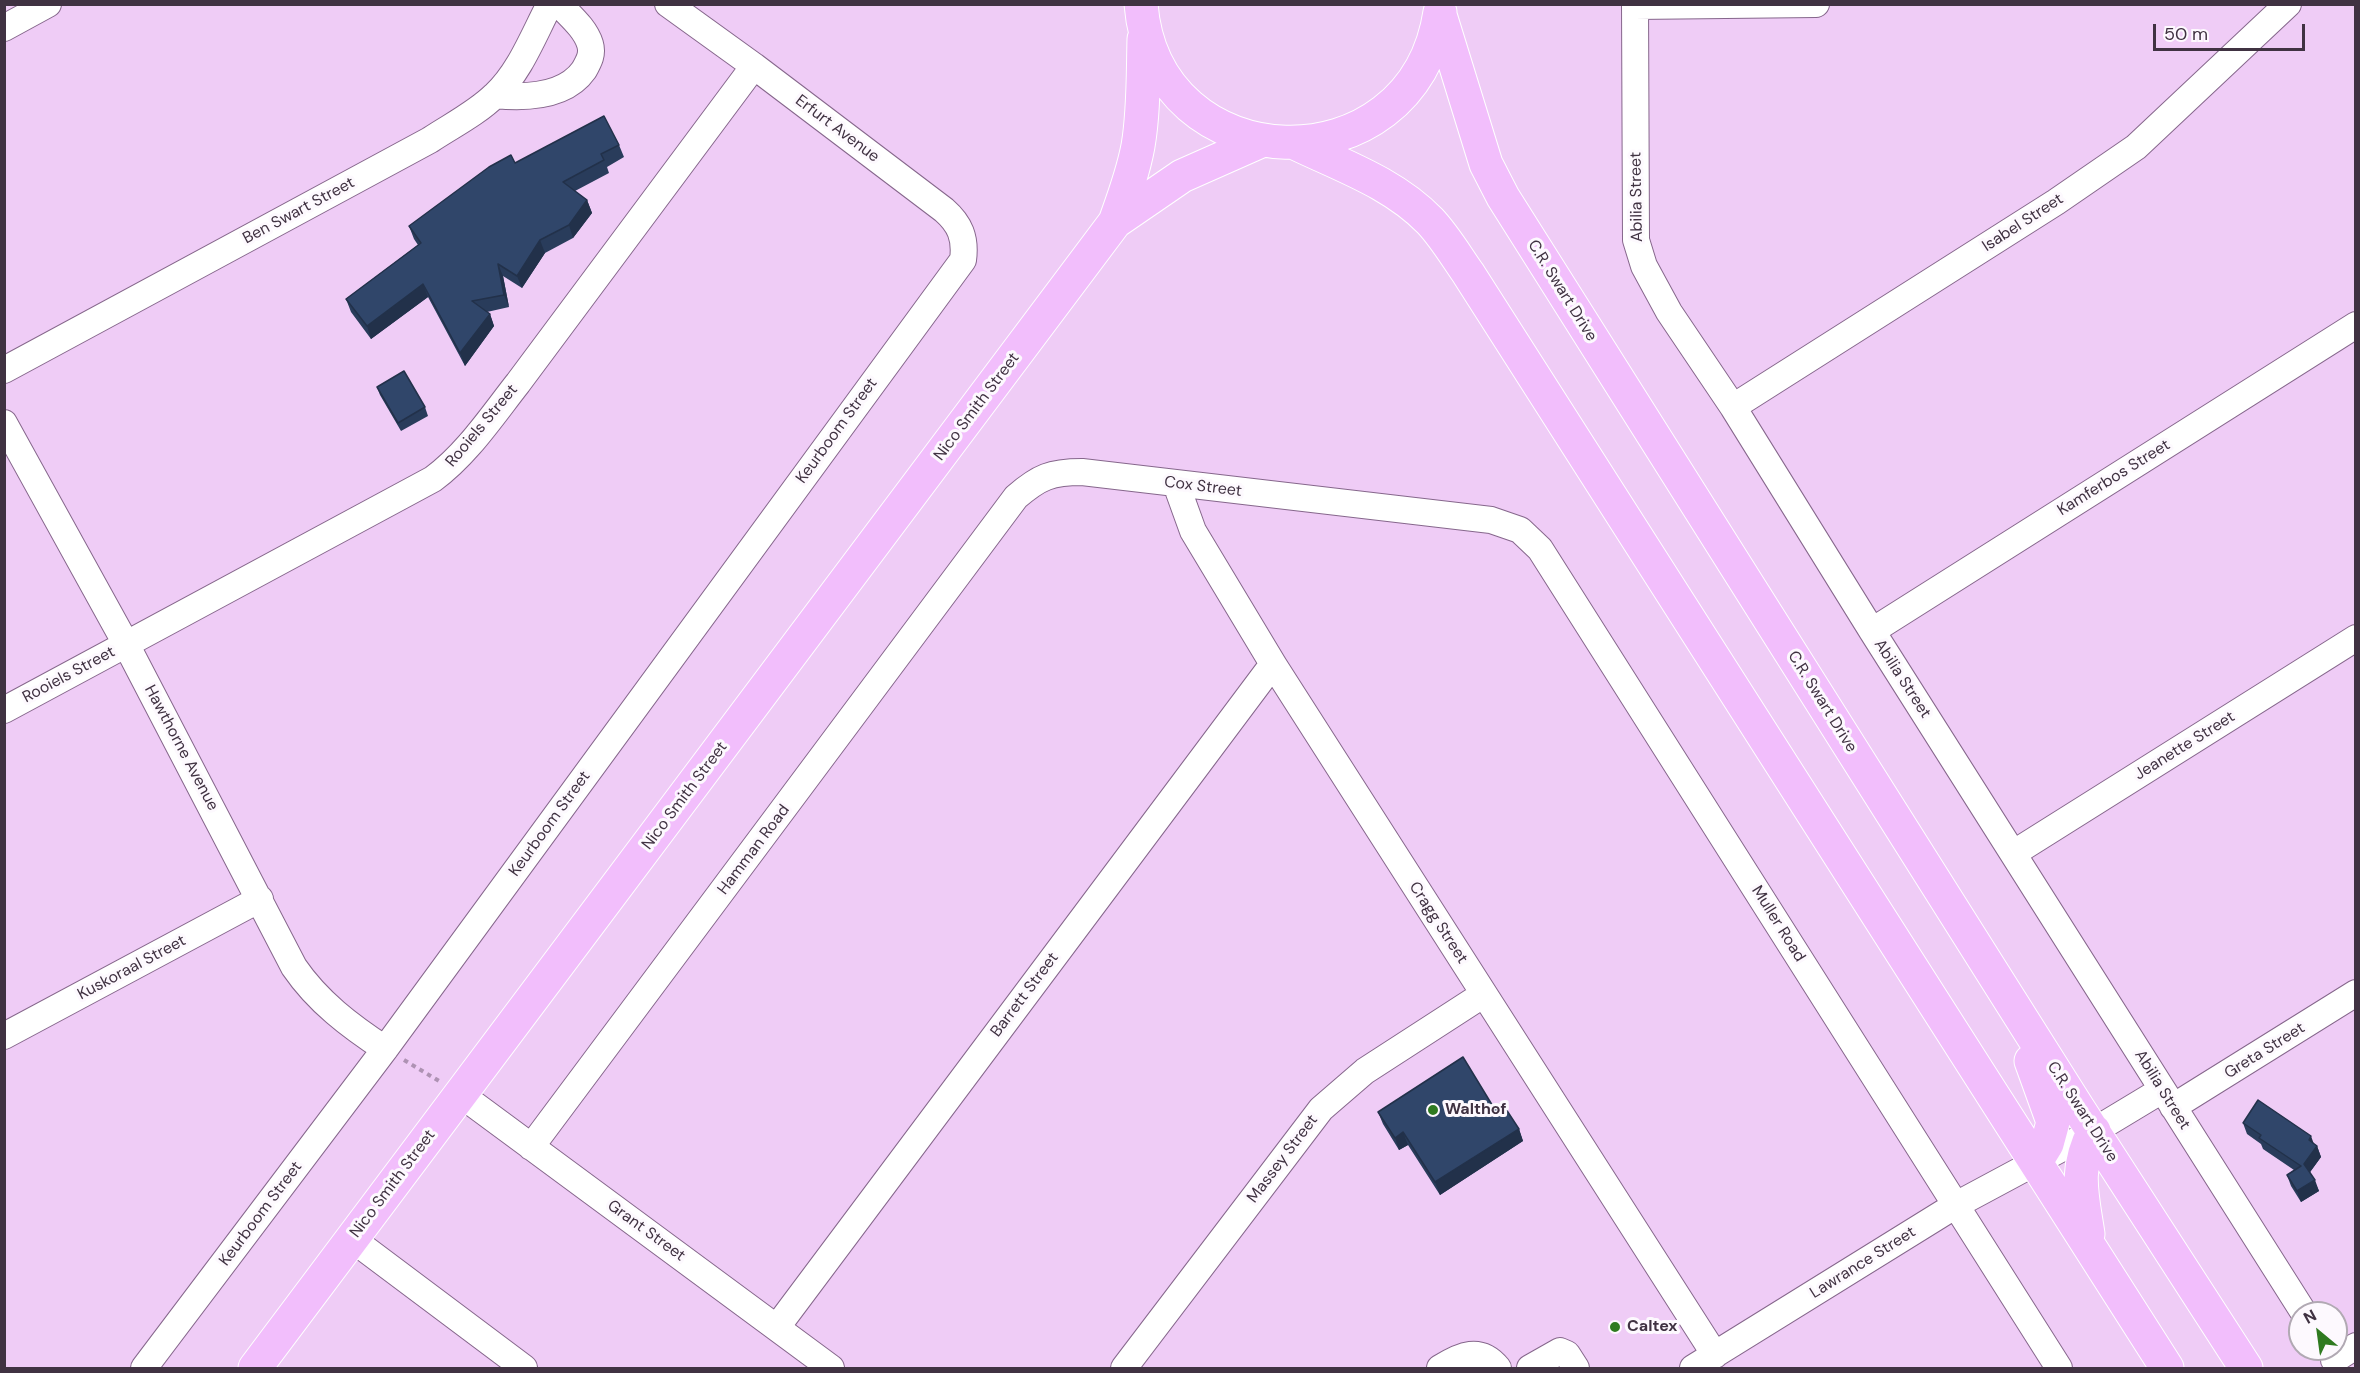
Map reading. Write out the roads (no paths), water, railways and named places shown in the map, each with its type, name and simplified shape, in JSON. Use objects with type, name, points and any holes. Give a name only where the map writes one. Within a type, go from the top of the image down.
[{"type":"main road","points":[[1141,14],[1152,51],[1163,73],[1186,102],[1221,126],[1244,136],[1261,141],[1295,143],[1342,135],[1366,123],[1393,103],[1422,66],[1435,35],[1440,10]]},
{"type":"main road","name":"C.R. Swart Drive","points":[[1440,10],[1486,164],[1503,196],[2020,1016],[2246,1368]]},
{"type":"main road","name":"Nico Smith Street","points":[[255,1368],[1115,222],[1134,165],[1141,127],[1141,14]]},
{"type":"main road","name":"Nico Smith Street","points":[[1115,222],[1182,176],[1261,141]]},
{"type":"main road","points":[[1295,143],[1387,186],[1421,213],[1440,232],[2167,1368]]},
{"type":"main road","points":[[2020,1016],[2028,1054],[2045,1094],[2053,1122],[2047,1144],[2036,1162]]},
{"type":"main road","points":[[2090,1246],[2080,1171],[2085,1150],[2094,1131]]},
{"type":"street","points":[[4,28],[48,4]]},
{"type":"street","name":"Ben Swart Street","points":[[4,370],[430,140],[495,95],[512,75],[550,4]]},
{"type":"street","points":[[495,95],[514,97],[556,90],[570,84],[581,74],[590,60],[591,46],[582,29],[559,4]]},
{"type":"street","name":"Erfurt Avenue","points":[[668,4],[754,66],[952,217],[963,236],[964,247],[963,260],[952,275]]},
{"type":"street","points":[[1635,5],[1816,4]]},
{"type":"street","name":"Isabel Street","points":[[1733,407],[2056,202],[2136,147],[2288,4]]},
{"type":"street","name":"Abilia Street","points":[[1635,5],[1638,252],[1654,286],[1733,407],[1872,631],[2296,1301]]},
{"type":"street","name":"Rooiels Street","points":[[4,710],[433,479],[448,467],[518,383],[754,66]]},
{"type":"street","name":"Keurboom Street","points":[[144,1368],[385,1049],[952,275]]},
{"type":"street","name":"Kamferbos Street","points":[[1872,631],[2355,325]]},
{"type":"street","name":"Hawthorne Avenue","points":[[4,423],[126,644],[294,966],[311,989],[351,1026],[385,1049]]},
{"type":"street","name":"Cox Street","points":[[976,554],[1016,497],[1031,484],[1060,472],[1082,472],[1467,517]]},
{"type":"street","name":"Cragg Street","points":[[1176,484],[1193,531],[1273,664],[1714,1355]]},
{"type":"street","name":"Muller Road","points":[[1467,517],[1510,524],[1540,549],[2059,1368]]},
{"type":"street","name":"Hamman Road","points":[[531,1147],[976,554]]},
{"type":"street","name":"Jeanette Street","points":[[2013,853],[2355,638]]},
{"type":"street","name":"Barrett Street","points":[[777,1327],[1273,664]]},
{"type":"street","name":"Kuskoraal Street","points":[[4,1036],[260,899]]},
{"type":"street","name":"Greta Street","points":[[2036,1162],[2094,1131],[2168,1099],[2355,993]]},
{"type":"street","name":"Massey Street","points":[[1127,1368],[1321,1109],[1346,1085],[1382,1059],[1484,994]]},
{"type":"street","name":"Grant Street","points":[[460,1094],[831,1368]]},
{"type":"street","name":"Lawrance Street","points":[[1693,1368],[1956,1205],[2036,1162]]},
{"type":"street","points":[[352,1239],[524,1368]]},
{"type":"street","points":[[1530,1368],[1560,1351],[1567,1354],[1576,1368]]},
{"type":"street","points":[[1440,1368],[1459,1357],[1478,1354],[1492,1361],[1498,1368]]},
{"type":"place","name":"Walthof","points":[[1433,1110]]},
{"type":"place","name":"Caltex","points":[[1615,1327]]}]
